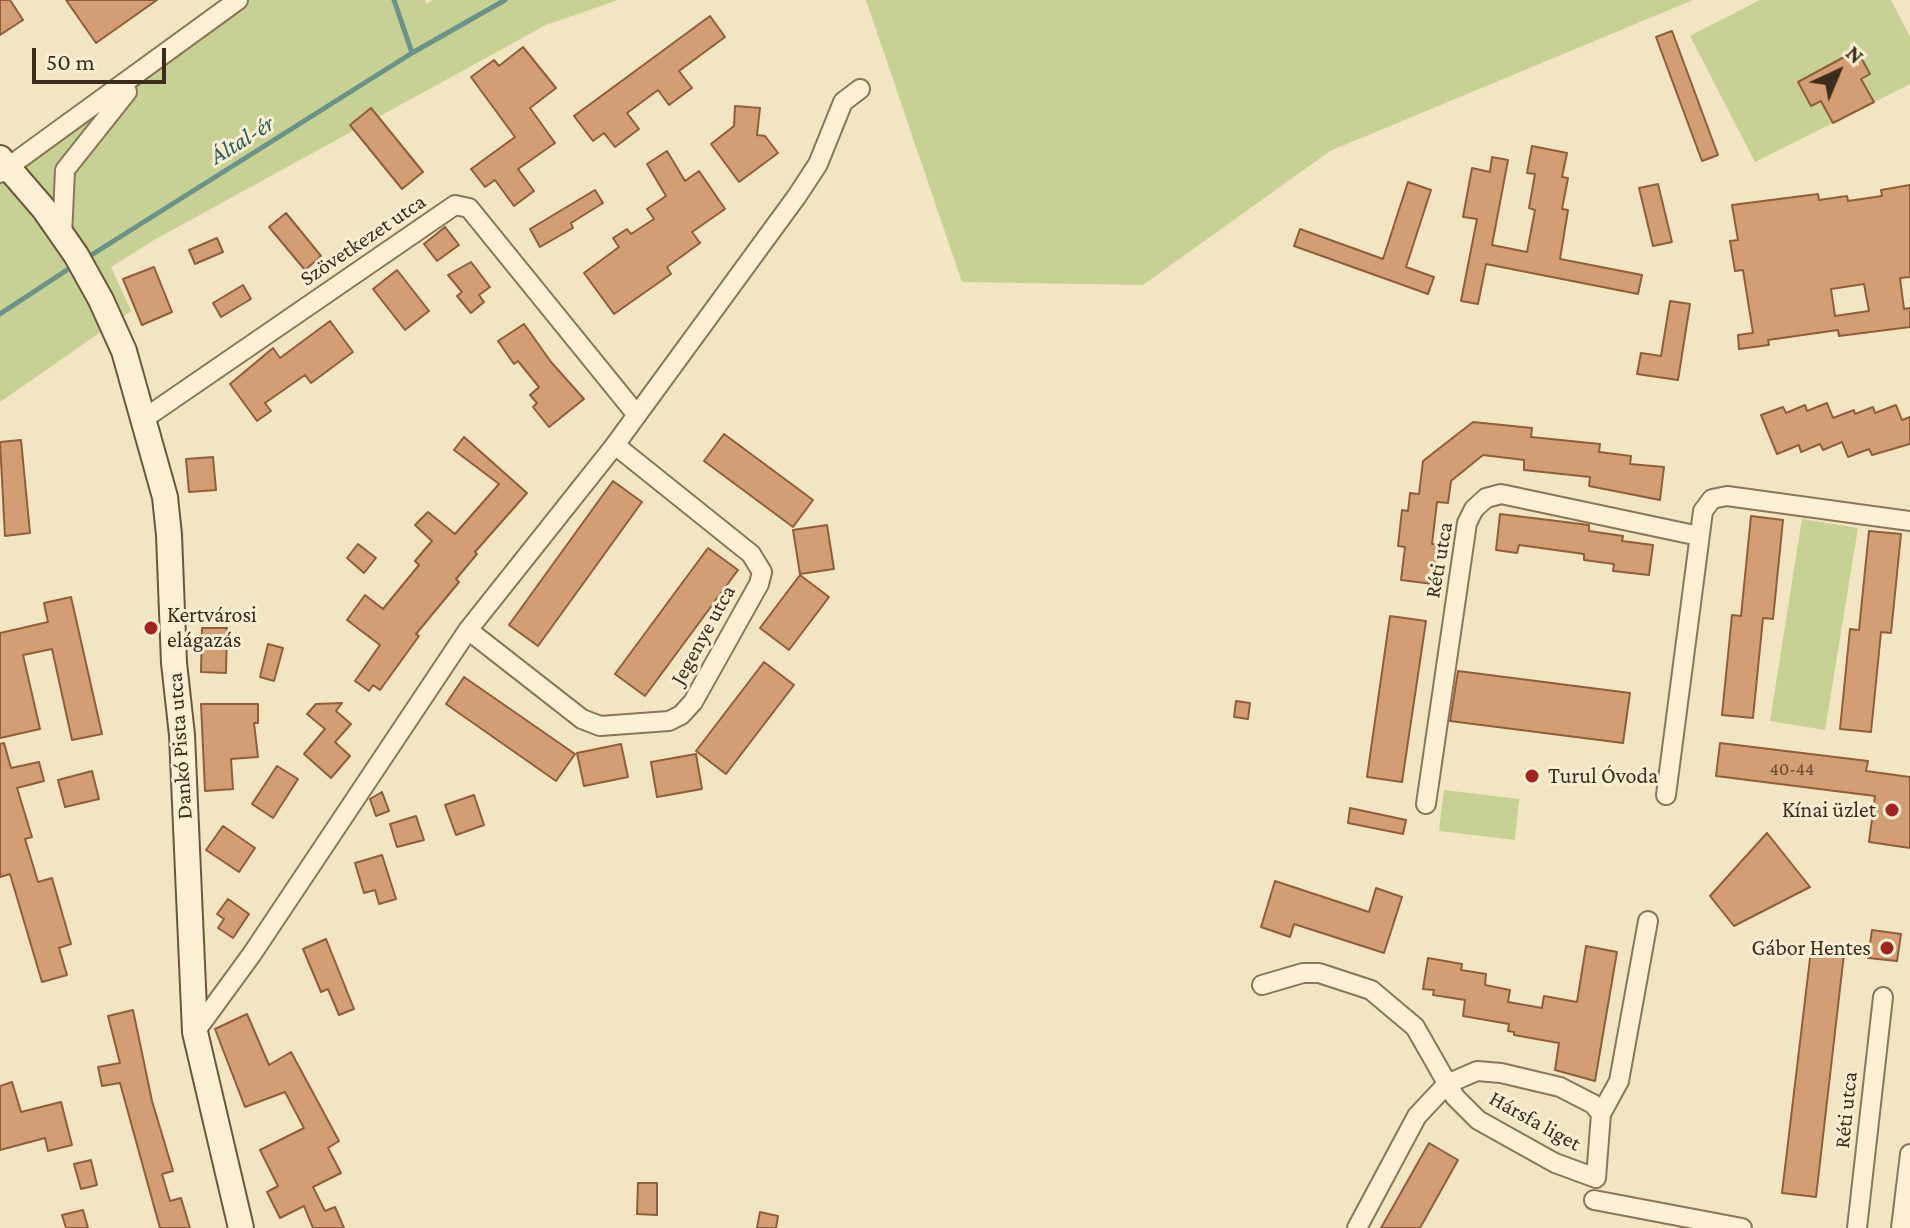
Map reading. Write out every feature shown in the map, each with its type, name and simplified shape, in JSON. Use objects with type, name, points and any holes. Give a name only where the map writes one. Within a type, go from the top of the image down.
[{"type":"street","points":[[4,166],[145,70],[238,0]]},
{"type":"street","points":[[75,255],[65,170],[145,70]]},
{"type":"street","points":[[195,1032],[252,954],[468,630],[615,445],[797,196],[818,164],[843,102],[860,89]]},
{"type":"street","name":"Dankó Pista utca","points":[[4,166],[75,255],[124,351],[165,497],[174,663],[182,735],[195,1032],[241,1228]]},
{"type":"street","name":"Szövetkezet utca","points":[[145,418],[455,205],[469,208],[637,415]]},
{"type":"street","name":"Jegenye utca","points":[[468,630],[582,719],[600,726],[669,721],[681,715],[693,702],[759,584],[762,572],[751,554],[615,445]]},
{"type":"street","name":"Réti utca","points":[[1426,804],[1467,523],[1474,509],[1486,498],[1501,494],[1699,536]]},
{"type":"street","points":[[1666,795],[1699,536],[1703,511],[1712,499],[1727,496],[1910,521]]},
{"type":"street","name":"Hársfa liget","points":[[1262,985],[1303,973],[1319,973],[1371,990],[1415,1027],[1447,1084],[1466,1109],[1487,1125],[1555,1163],[1596,1178],[1601,1114],[1619,1081],[1648,921]]},
{"type":"street","name":"Réti utca","points":[[1857,1228],[1883,997]]},
{"type":"street","name":"Hársfa liget","points":[[1357,1228],[1417,1116],[1447,1084],[1477,1071],[1501,1073],[1560,1087],[1593,1104],[1601,1114]]},
{"type":"street","points":[[1901,1228],[1910,1154]]},
{"type":"street","points":[[1594,1200],[1742,1228]]},
{"type":"green space","points":[[221,0],[425,0],[426,4],[433,0],[618,0],[546,25],[154,240],[111,267],[131,311],[0,402],[0,168],[19,161]]},
{"type":"green space","points":[[866,0],[1693,0],[1330,151],[1143,285],[962,282]]},
{"type":"green space","points":[[1760,0],[1891,0],[1910,37],[1910,84],[1755,162],[1690,36]]},
{"type":"green space","points":[[1802,519],[1858,528],[1825,730],[1770,721]]},
{"type":"green space","points":[[1444,790],[1519,799],[1515,840],[1439,831]]},
{"type":"building","points":[[0,0],[10,0],[23,20],[0,35]]},
{"type":"building","points":[[66,0],[157,0],[96,43]]},
{"type":"building","points":[[710,16],[725,37],[679,71],[692,88],[669,105],[658,90],[627,113],[639,129],[615,147],[604,133],[593,141],[574,116]]},
{"type":"building","points":[[1672,31],[1718,155],[1702,161],[1656,37]]},
{"type":"building","points":[[523,47],[556,88],[530,108],[555,143],[518,169],[534,191],[514,206],[495,180],[485,187],[471,169],[515,137],[471,77],[494,60],[499,66]]},
{"type":"building","points":[[1857,50],[1870,74],[1861,79],[1874,102],[1833,123],[1821,101],[1811,106],[1798,82]]},
{"type":"building","points":[[735,106],[760,108],[757,135],[765,136],[778,153],[739,182],[711,144],[734,126]]},
{"type":"building","points":[[371,108],[423,172],[402,189],[350,125]]},
{"type":"building","points":[[1532,146],[1567,153],[1562,177],[1568,178],[1562,209],[1568,210],[1560,259],[1642,275],[1638,294],[1486,264],[1478,304],[1461,301],[1477,219],[1463,217],[1472,168],[1490,172],[1492,157],[1508,160],[1492,245],[1527,252],[1535,210],[1529,208],[1535,174],[1527,173]]},
{"type":"building","points":[[667,151],[685,181],[699,171],[725,209],[692,232],[700,243],[667,267],[671,274],[614,314],[584,273],[619,247],[613,238],[627,229],[631,234],[654,219],[647,209],[666,196],[647,164]]},
{"type":"building","points":[[1408,182],[1431,190],[1406,267],[1434,277],[1428,294],[1294,246],[1300,229],[1383,259]]},
{"type":"building","points":[[1658,184],[1672,242],[1653,246],[1639,188]]},
{"type":"building","points":[[1910,185],[1910,277],[1900,278],[1904,309],[1910,308],[1910,327],[1839,336],[1838,330],[1768,340],[1769,345],[1739,349],[1738,335],[1753,333],[1743,270],[1735,271],[1730,241],[1738,240],[1732,205],[1818,194],[1819,200],[1847,196],[1848,201],[1882,196],[1881,190]],"holes":[[[1864,284],[1869,311],[1835,316],[1831,289]]]},
{"type":"building","points":[[595,190],[603,203],[571,223],[573,228],[540,247],[530,229]]},
{"type":"building","points":[[286,213],[321,256],[305,270],[269,227]]},
{"type":"building","points":[[445,227],[459,245],[437,261],[424,244]]},
{"type":"building","points":[[217,238],[223,252],[195,264],[189,250]]},
{"type":"building","points":[[471,262],[490,287],[479,295],[484,302],[471,313],[457,296],[462,292],[448,275]]},
{"type":"building","points":[[154,267],[172,312],[142,325],[123,279]]},
{"type":"building","points":[[397,270],[429,311],[405,330],[373,289]]},
{"type":"building","points":[[243,285],[251,299],[221,317],[213,303]]},
{"type":"building","points":[[1670,301],[1690,304],[1678,380],[1637,374],[1641,353],[1661,356]]},
{"type":"building","points":[[330,321],[353,352],[311,383],[305,375],[265,403],[271,411],[257,421],[230,384],[273,348],[280,358]]},
{"type":"building","points":[[524,324],[551,362],[584,399],[549,427],[533,407],[537,403],[530,395],[539,387],[518,361],[514,364],[498,341]]},
{"type":"building","points":[[1827,403],[1833,418],[1873,407],[1875,413],[1896,405],[1902,420],[1910,417],[1910,444],[1872,455],[1869,449],[1848,457],[1842,442],[1823,450],[1820,444],[1801,452],[1799,445],[1777,454],[1761,415],[1783,407],[1786,413],[1805,405],[1807,411]]},
{"type":"building","points":[[1473,422],[1532,428],[1531,437],[1600,444],[1599,452],[1631,456],[1630,464],[1664,467],[1660,500],[1589,486],[1590,477],[1524,470],[1524,460],[1483,455],[1451,481],[1448,503],[1437,502],[1432,544],[1438,545],[1433,584],[1401,580],[1405,547],[1398,546],[1402,510],[1408,511],[1410,493],[1419,494],[1423,461]]},
{"type":"building","points":[[724,434],[813,500],[793,527],[704,461]]},
{"type":"building","points":[[464,437],[527,493],[475,552],[477,554],[456,579],[459,582],[416,634],[419,636],[380,690],[373,685],[369,691],[355,681],[380,645],[347,620],[365,595],[383,609],[419,565],[415,561],[432,541],[415,525],[428,512],[455,534],[499,484],[454,450]]},
{"type":"building","points":[[21,440],[30,533],[5,536],[0,442]]},
{"type":"building","points":[[213,457],[216,490],[189,492],[186,459]]},
{"type":"building","points":[[613,481],[642,502],[538,646],[509,625]]},
{"type":"building","points":[[1500,514],[1589,525],[1589,531],[1623,536],[1622,541],[1653,545],[1649,575],[1613,571],[1614,564],[1584,560],[1584,554],[1519,545],[1517,553],[1496,550]]},
{"type":"building","points":[[1751,516],[1783,520],[1773,619],[1763,618],[1753,718],[1722,715],[1732,615],[1741,616]]},
{"type":"building","points":[[827,525],[834,569],[800,574],[793,530]]},
{"type":"building","points":[[1869,531],[1901,534],[1891,633],[1881,632],[1871,732],[1840,729],[1850,629],[1859,630]]},
{"type":"building","points":[[358,544],[376,558],[364,573],[347,558]]},
{"type":"building","points":[[708,548],[738,570],[645,696],[615,674]]},
{"type":"building","points":[[800,575],[829,597],[789,650],[760,628]]},
{"type":"building","points":[[71,597],[102,734],[72,740],[52,649],[23,655],[40,729],[0,738],[0,633],[48,622],[44,603]]},
{"type":"building","points":[[1390,616],[1426,621],[1402,782],[1367,777]]},
{"type":"building","points":[[202,628],[227,628],[226,673],[201,672]]},
{"type":"building","points":[[268,644],[283,648],[274,681],[260,677]]},
{"type":"building","points":[[764,662],[794,685],[726,774],[696,751]]},
{"type":"building","points":[[1458,671],[1630,693],[1623,743],[1450,721]]},
{"type":"building","points":[[464,677],[575,754],[556,781],[446,704]]},
{"type":"building","points":[[1236,701],[1250,703],[1248,719],[1234,717]]},
{"type":"building","points":[[342,703],[336,711],[351,724],[335,742],[350,756],[331,778],[304,754],[325,729],[307,714],[316,704]]},
{"type":"building","points":[[201,704],[258,704],[258,723],[254,723],[258,757],[231,759],[233,789],[205,791]]},
{"type":"building","points":[[4,743],[11,768],[39,762],[44,781],[17,788],[32,837],[25,839],[38,882],[52,878],[71,944],[59,948],[67,975],[42,982],[10,874],[0,877],[0,744]]},
{"type":"building","points":[[1720,743],[1868,761],[1866,771],[1910,777],[1910,848],[1869,842],[1875,796],[1716,776]]},
{"type":"building","points":[[621,744],[628,777],[584,786],[577,753]]},
{"type":"building","points":[[696,754],[702,789],[657,797],[651,762]]},
{"type":"building","points":[[277,766],[298,779],[273,818],[252,804]]},
{"type":"building","points":[[92,771],[99,799],[65,807],[58,780]]},
{"type":"building","points":[[382,792],[389,811],[376,816],[370,799]]},
{"type":"building","points":[[474,795],[484,825],[456,835],[445,805]]},
{"type":"building","points":[[1350,808],[1406,820],[1403,834],[1348,823]]},
{"type":"building","points":[[416,816],[424,840],[397,847],[390,824]]},
{"type":"building","points":[[223,826],[255,848],[239,872],[206,850]]},
{"type":"building","points":[[1767,833],[1810,887],[1734,926],[1710,896]]},
{"type":"building","points":[[382,855],[396,899],[379,904],[375,890],[364,893],[355,863]]},
{"type":"building","points":[[1275,881],[1369,912],[1376,888],[1402,897],[1384,953],[1294,924],[1290,937],[1261,927]]},
{"type":"building","points":[[228,899],[249,914],[233,938],[218,928],[224,919],[217,914]]},
{"type":"building","points":[[1872,930],[1901,934],[1897,961],[1868,958]]},
{"type":"building","points":[[326,939],[354,1009],[339,1015],[328,989],[321,992],[303,949]]},
{"type":"building","points":[[1586,946],[1617,952],[1595,1081],[1555,1070],[1559,1043],[1514,1035],[1514,1032],[1508,1031],[1509,1024],[1463,1016],[1465,1000],[1433,995],[1434,990],[1423,989],[1428,958],[1462,964],[1461,970],[1486,974],[1485,985],[1510,990],[1508,1002],[1542,1008],[1544,996],[1577,1002]]},
{"type":"building","points":[[1811,950],[1844,954],[1816,1197],[1782,1193]]},
{"type":"building","points":[[133,1010],[152,1101],[173,1171],[162,1174],[170,1201],[181,1198],[190,1228],[160,1228],[120,1083],[102,1086],[98,1067],[120,1063],[108,1016]]},
{"type":"building","points":[[247,1014],[269,1065],[291,1052],[339,1141],[328,1148],[341,1173],[313,1187],[325,1211],[335,1207],[344,1228],[313,1228],[304,1206],[280,1218],[267,1192],[278,1186],[260,1150],[304,1128],[285,1092],[245,1107],[215,1029]]},
{"type":"building","points":[[12,1082],[21,1112],[61,1102],[72,1145],[48,1151],[45,1138],[0,1150],[0,1086]]},
{"type":"building","points":[[1429,1143],[1458,1160],[1420,1228],[1381,1228]]},
{"type":"building","points":[[91,1160],[97,1185],[81,1189],[74,1164]]},
{"type":"building","points":[[638,1183],[657,1183],[657,1215],[637,1214]]},
{"type":"building","points":[[83,1210],[88,1228],[66,1228],[62,1215]]},
{"type":"building","points":[[760,1212],[778,1216],[776,1228],[757,1228]]},
{"type":"waterway","points":[[394,0],[412,53]]},
{"type":"waterway","name":"Által-ér","points":[[85,259],[412,53],[505,0]]},
{"type":"waterway","name":"Által-ér","points":[[0,314],[73,266]]},
{"type":"place","name":"Kertvárosi elágazás","points":[[151,628]]},
{"type":"place","name":"Turul Óvoda","points":[[1532,776]]},
{"type":"place","name":"Kínai üzlet","points":[[1892,810]]},
{"type":"place","name":"Gábor Hentes","points":[[1887,948]]}]
